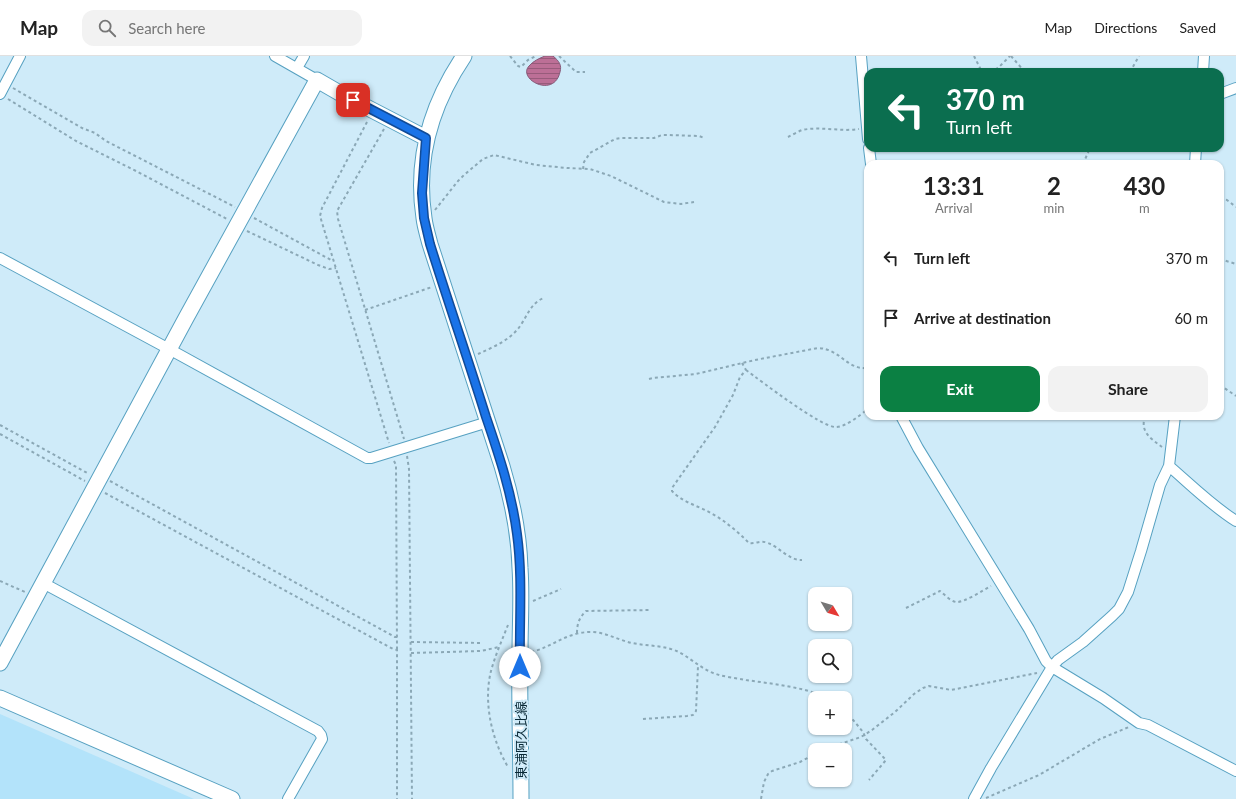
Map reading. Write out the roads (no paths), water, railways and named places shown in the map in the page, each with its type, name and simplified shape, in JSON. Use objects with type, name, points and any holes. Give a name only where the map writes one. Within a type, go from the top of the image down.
[{"type":"street","points":[[3,96],[6,84],[20,56]]},
{"type":"street","points":[[275,56],[343,95],[426,138]]},
{"type":"street","points":[[297,68],[304,56]]},
{"type":"street","name":"東浦阿久比線","points":[[464,56],[450,76],[432,119],[426,138],[422,193],[423,214],[430,244],[442,283],[511,496],[520,567],[521,799]]},
{"type":"street","points":[[861,56],[864,92]]},
{"type":"street","points":[[1203,68],[1204,56]]},
{"type":"street","points":[[0,663],[97,482],[317,80]]},
{"type":"street","points":[[1224,92],[1236,88]]},
{"type":"street","points":[[0,258],[367,458],[488,422]]},
{"type":"street","points":[[903,420],[918,448],[1029,629],[1050,670],[1103,698],[1139,723],[1148,725],[1236,771]]},
{"type":"street","points":[[974,799],[1050,670],[1058,660],[1083,642],[1118,609],[1128,592],[1160,485],[1169,466],[1175,420]]},
{"type":"street","points":[[1169,466],[1218,508],[1236,521]]},
{"type":"street","points":[[43,583],[318,731],[322,739],[288,799]]},
{"type":"street","points":[[0,698],[232,799]]}]
